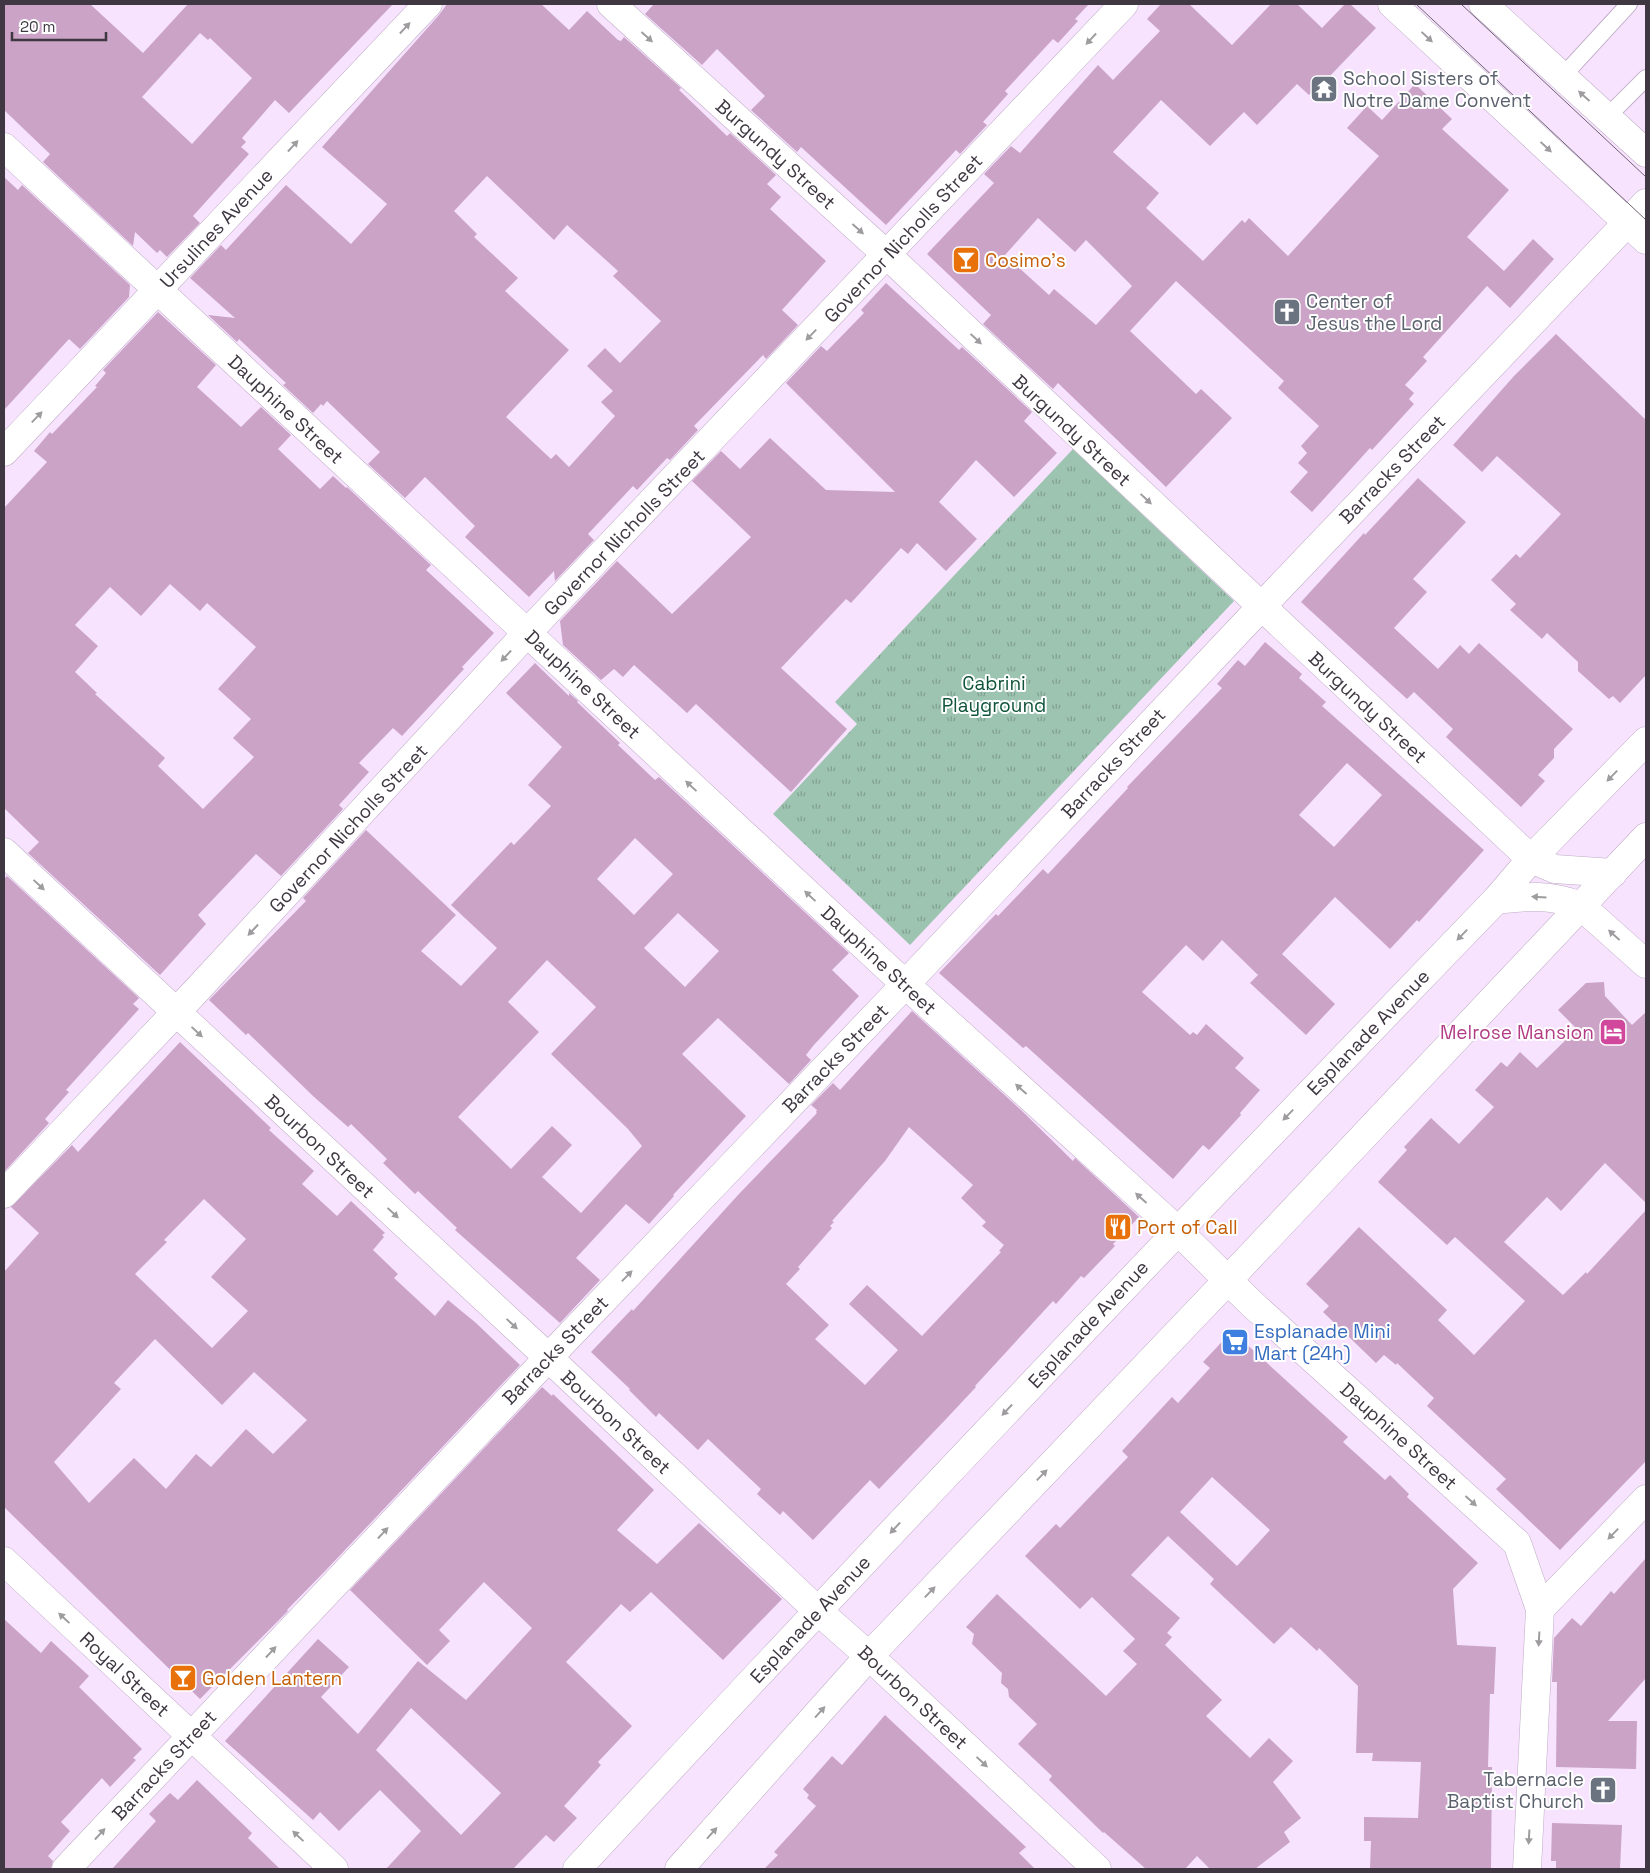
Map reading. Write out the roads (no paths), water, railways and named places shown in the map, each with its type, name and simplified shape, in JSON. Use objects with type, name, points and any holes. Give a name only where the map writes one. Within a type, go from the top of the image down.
[{"type":"street","name":"Ursulines Avenue","points":[[4,452],[428,4]]},
{"type":"street","name":"Burgundy Street","points":[[611,4],[887,255],[1531,859]]},
{"type":"street","name":"Governor Nicholls Street","points":[[4,1194],[528,633],[1124,4]]},
{"type":"street","points":[[1392,4],[1637,231]]},
{"type":"street","points":[[1483,4],[1646,152]]},
{"type":"street","name":"Dauphine Street","points":[[4,147],[905,984],[1177,1230],[1228,1280],[1517,1543],[1540,1609],[1527,1869]]},
{"type":"street","name":"Barracks Street","points":[[66,1869],[1261,607],[1637,231],[1646,203]]},
{"type":"street","name":"Esplanade Avenue","points":[[576,1869],[817,1610],[1177,1230],[1496,900],[1531,859],[1646,741]]},
{"type":"street","points":[[679,1869],[869,1656],[1228,1280],[1646,837]]},
{"type":"street","name":"Bourbon Street","points":[[4,852],[1097,1869]]},
{"type":"street","points":[[1531,859],[1555,869],[1613,872]]},
{"type":"street","points":[[1496,900],[1527,896],[1561,898],[1581,906],[1646,964]]},
{"type":"street","points":[[1540,1609],[1646,1499]]},
{"type":"street","name":"Royal Street","points":[[4,1561],[334,1869]]},
{"type":"lane","points":[[1562,76],[1629,4]]},
{"type":"lane","points":[[1608,117],[1646,78]]},
{"type":"tram line","points":[[1416,4],[1646,220]]},
{"type":"tram line","points":[[1461,4],[1646,177]]},
{"type":"place","name":"School Sisters of Notre Dame Convent","points":[[1324,89]]},
{"type":"place","name":"Cosimo's","points":[[966,260]]},
{"type":"place","name":"Center of Jesus the Lord","points":[[1287,312]]},
{"type":"place","name":"Melrose Mansion","points":[[1613,1032]]},
{"type":"place","name":"Port of Call","points":[[1118,1227]]},
{"type":"place","name":"Esplanade Mini Mart (24h)","points":[[1235,1342]]},
{"type":"place","name":"Golden Lantern","points":[[183,1678]]},
{"type":"place","name":"Tabernacle Baptist Church","points":[[1603,1790]]},
{"type":"park label","name":"Cabrini Playground","points":[[994,694]]}]
